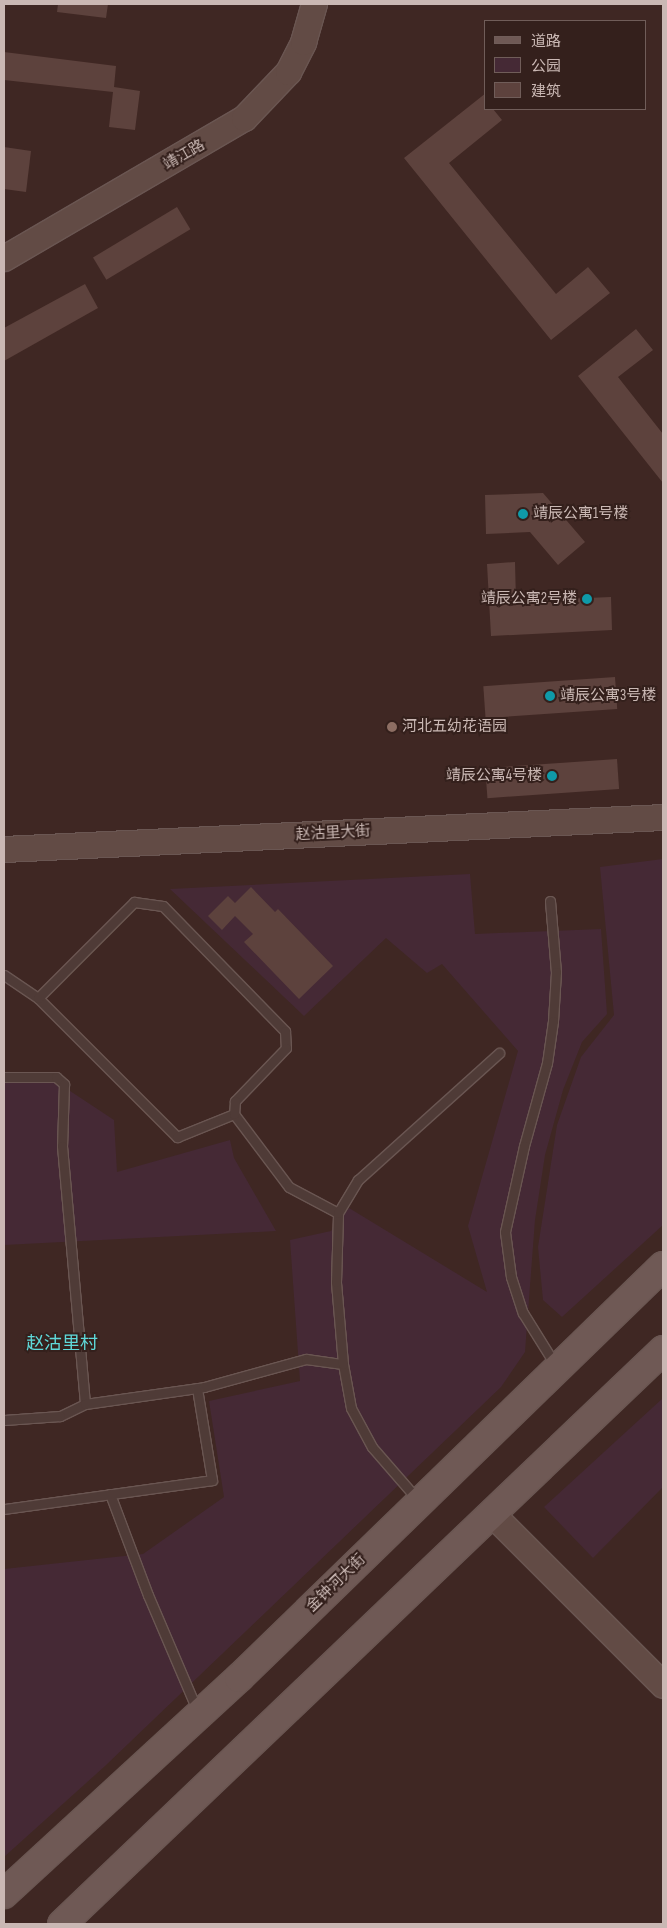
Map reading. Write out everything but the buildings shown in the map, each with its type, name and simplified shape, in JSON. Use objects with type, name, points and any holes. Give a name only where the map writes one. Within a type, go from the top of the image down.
[{"type":"main road","name":"金钟河大街","points":[[4,1894],[200,1715],[663,1266]]},
{"type":"main road","points":[[62,1924],[663,1350]]},
{"type":"street","name":"靖江路","points":[[4,241],[217,121],[239,105],[262,83],[280,58],[300,4]]},
{"type":"street","name":"靖江路","points":[[4,258],[244,118],[288,72],[303,42],[314,4]]},
{"type":"street","name":"赵沽里大街","points":[[4,849],[663,817]]},
{"type":"street","points":[[491,1513],[663,1685]]},
{"type":"lane","points":[[550,901],[556,972],[553,1022],[547,1063],[505,1232],[511,1276],[523,1314],[558,1368]]},
{"type":"lane","points":[[38,998],[134,902],[164,906],[285,1031],[286,1048],[235,1101],[234,1114],[289,1187],[338,1213]]},
{"type":"lane","points":[[4,975],[38,998],[177,1137],[234,1114]]},
{"type":"lane","points":[[420,1502],[372,1447],[351,1408],[343,1364],[336,1282],[338,1213],[358,1180],[499,1053]]},
{"type":"lane","points":[[4,1077],[56,1077],[64,1084],[62,1146],[85,1404]]},
{"type":"lane","points":[[4,1420],[60,1416],[85,1404],[197,1388],[306,1359],[343,1364]]},
{"type":"lane","points":[[4,1510],[212,1480],[197,1388]]},
{"type":"lane","points":[[110,1494],[148,1595],[200,1715]]},
{"type":"green space","points":[[663,859],[663,1225],[562,1317],[543,1300],[538,1247],[557,1125],[581,1057],[614,1015],[600,867]]},
{"type":"green space","points":[[470,874],[475,934],[601,929],[607,1014],[582,1042],[563,1090],[545,1155],[535,1220],[525,1352],[501,1387],[105,1766],[4,1857],[4,1569],[143,1554],[224,1497],[209,1401],[300,1381],[290,1240],[331,1231],[349,1208],[487,1292],[468,1226],[518,1051],[442,964],[427,973],[386,938],[304,1016],[170,889]]},
{"type":"green space","points":[[55,1081],[114,1120],[117,1172],[230,1140],[234,1158],[276,1231],[4,1245],[4,1082]]},
{"type":"green space","points":[[663,1398],[663,1487],[593,1558],[544,1507]]},
{"type":"place","name":"靖辰公寓1号楼","points":[[523,514]]},
{"type":"place","name":"靖辰公寓2号楼","points":[[587,599]]},
{"type":"place","name":"靖辰公寓3号楼","points":[[550,696]]},
{"type":"place","name":"河北五幼花语园","points":[[392,727]]},
{"type":"place","name":"靖辰公寓4号楼","points":[[552,776]]},
{"type":"district","name":"赵沽里村","points":[[62,1344]]}]
